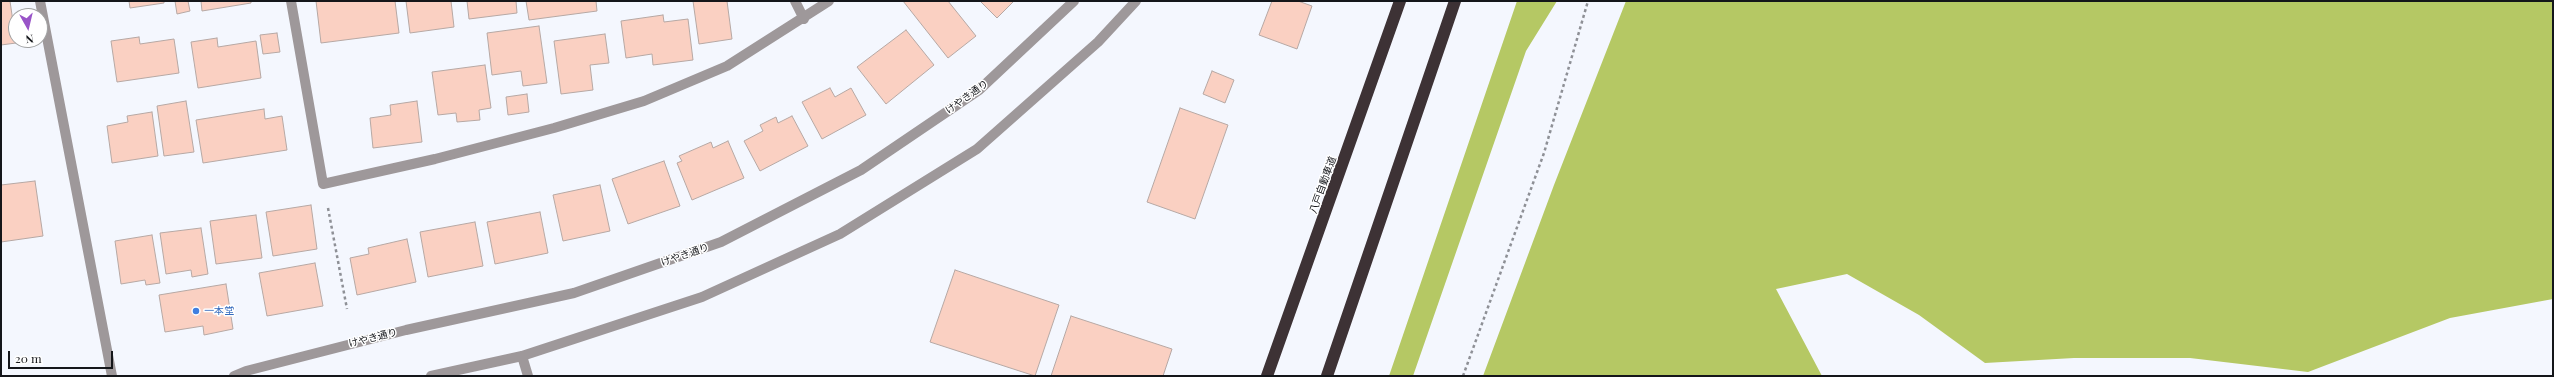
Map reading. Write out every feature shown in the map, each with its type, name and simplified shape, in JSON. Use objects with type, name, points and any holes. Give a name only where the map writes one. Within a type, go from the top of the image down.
[{"type":"highway","name":"八戸自動車道","points":[[1267,376],[1400,1]]},
{"type":"highway","points":[[1326,376],[1455,1]]},
{"type":"street","points":[[40,1],[112,376]]},
{"type":"street","points":[[291,1],[323,184],[442,157],[554,128],[644,102],[727,66],[804,19],[829,1]]},
{"type":"street","points":[[795,1],[804,19]]},
{"type":"street","name":"けやき通り","points":[[234,376],[246,371],[406,330],[574,293],[721,242],[861,170],[979,90],[1074,1]]},
{"type":"street","points":[[432,376],[522,356],[702,296],[840,234],[977,149],[1098,42],[1136,1]]},
{"type":"street","points":[[522,356],[528,376]]},
{"type":"path","points":[[1463,376],[1544,153],[1588,1]]},
{"type":"path","points":[[323,184],[347,309]]},
{"type":"green space","points":[[1517,1],[1557,1],[1526,51],[1413,376],[1389,376]]},
{"type":"green space","points":[[1626,1],[2553,1],[2553,299],[2450,318],[2308,372],[2190,358],[2074,358],[1985,363],[1919,315],[1847,274],[1776,289],[1822,376],[1483,376],[1554,185]]},
{"type":"building","points":[[1,1],[10,1],[11,8],[8,8],[8,44],[1,45]]},
{"type":"building","points":[[129,1],[164,1],[164,3],[130,8]]},
{"type":"building","points":[[175,1],[188,1],[190,11],[177,14]]},
{"type":"building","points":[[201,1],[251,1],[251,3],[202,11]]},
{"type":"building","points":[[316,1],[395,1],[399,33],[321,43]]},
{"type":"building","points":[[406,1],[451,1],[454,27],[410,33]]},
{"type":"building","points":[[467,1],[516,1],[517,13],[469,19]]},
{"type":"building","points":[[526,1],[596,1],[597,11],[529,20]]},
{"type":"building","points":[[693,1],[727,1],[732,39],[699,44]]},
{"type":"building","points":[[903,1],[948,1],[976,36],[948,58]]},
{"type":"building","points":[[980,1],[1014,1],[997,18]]},
{"type":"building","points":[[1272,1],[1298,1],[1312,6],[1297,49],[1259,35]]},
{"type":"building","points":[[663,15],[664,22],[688,19],[693,60],[653,65],[652,54],[626,58],[621,21]]},
{"type":"building","points":[[539,26],[547,83],[523,86],[521,71],[492,75],[487,33]]},
{"type":"building","points":[[906,30],[934,65],[886,104],[857,67]]},
{"type":"building","points":[[277,33],[280,52],[263,54],[260,35]]},
{"type":"building","points":[[605,34],[609,63],[590,65],[593,90],[561,94],[554,41]]},
{"type":"building","points":[[139,37],[140,44],[174,39],[179,73],[117,82],[111,41]]},
{"type":"building","points":[[217,38],[218,47],[256,41],[261,78],[198,88],[191,42]]},
{"type":"building","points":[[485,65],[491,108],[479,110],[480,120],[457,122],[456,113],[438,115],[432,72]]},
{"type":"building","points":[[1212,71],[1234,80],[1225,103],[1203,94]]},
{"type":"building","points":[[830,88],[835,97],[851,88],[866,115],[822,139],[802,102]]},
{"type":"building","points":[[527,94],[529,112],[508,115],[506,97]]},
{"type":"building","points":[[186,101],[194,152],[164,156],[157,106]]},
{"type":"building","points":[[417,101],[422,142],[373,148],[370,118],[391,115],[390,105]]},
{"type":"building","points":[[1180,108],[1228,125],[1195,219],[1147,202]]},
{"type":"building","points":[[264,109],[265,119],[282,116],[287,150],[203,163],[196,120]]},
{"type":"building","points":[[152,112],[158,156],[112,163],[107,126],[128,122],[127,116]]},
{"type":"building","points":[[792,116],[808,146],[760,171],[744,141],[763,131],[760,125],[776,117],[778,123]]},
{"type":"building","points":[[728,141],[744,178],[692,200],[677,163],[682,161],[679,156],[711,142],[713,148]]},
{"type":"building","points":[[664,161],[680,206],[628,224],[612,179]]},
{"type":"building","points":[[35,181],[43,236],[1,242],[1,185]]},
{"type":"building","points":[[600,185],[610,231],[563,241],[553,195]]},
{"type":"building","points":[[311,205],[317,249],[273,256],[266,212]]},
{"type":"building","points":[[540,212],[548,253],[495,264],[487,222]]},
{"type":"building","points":[[256,215],[262,258],[216,264],[210,221]]},
{"type":"building","points":[[475,222],[483,266],[428,277],[420,232]]},
{"type":"building","points":[[201,228],[208,274],[192,277],[191,270],[166,274],[160,233]]},
{"type":"building","points":[[152,235],[160,283],[146,285],[145,280],[121,284],[115,241]]},
{"type":"building","points":[[407,239],[416,282],[357,295],[350,258],[369,254],[368,248]]},
{"type":"building","points":[[315,263],[323,306],[267,316],[259,273]]},
{"type":"building","points":[[955,270],[1059,305],[1035,376],[930,342]]},
{"type":"building","name":"一本堂","points":[[226,284],[233,329],[204,335],[203,326],[165,332],[159,295]]},
{"type":"building","points":[[1071,316],[1172,349],[1163,376],[1051,376]]},
{"type":"place","name":"一本堂","points":[[196,311]]}]
